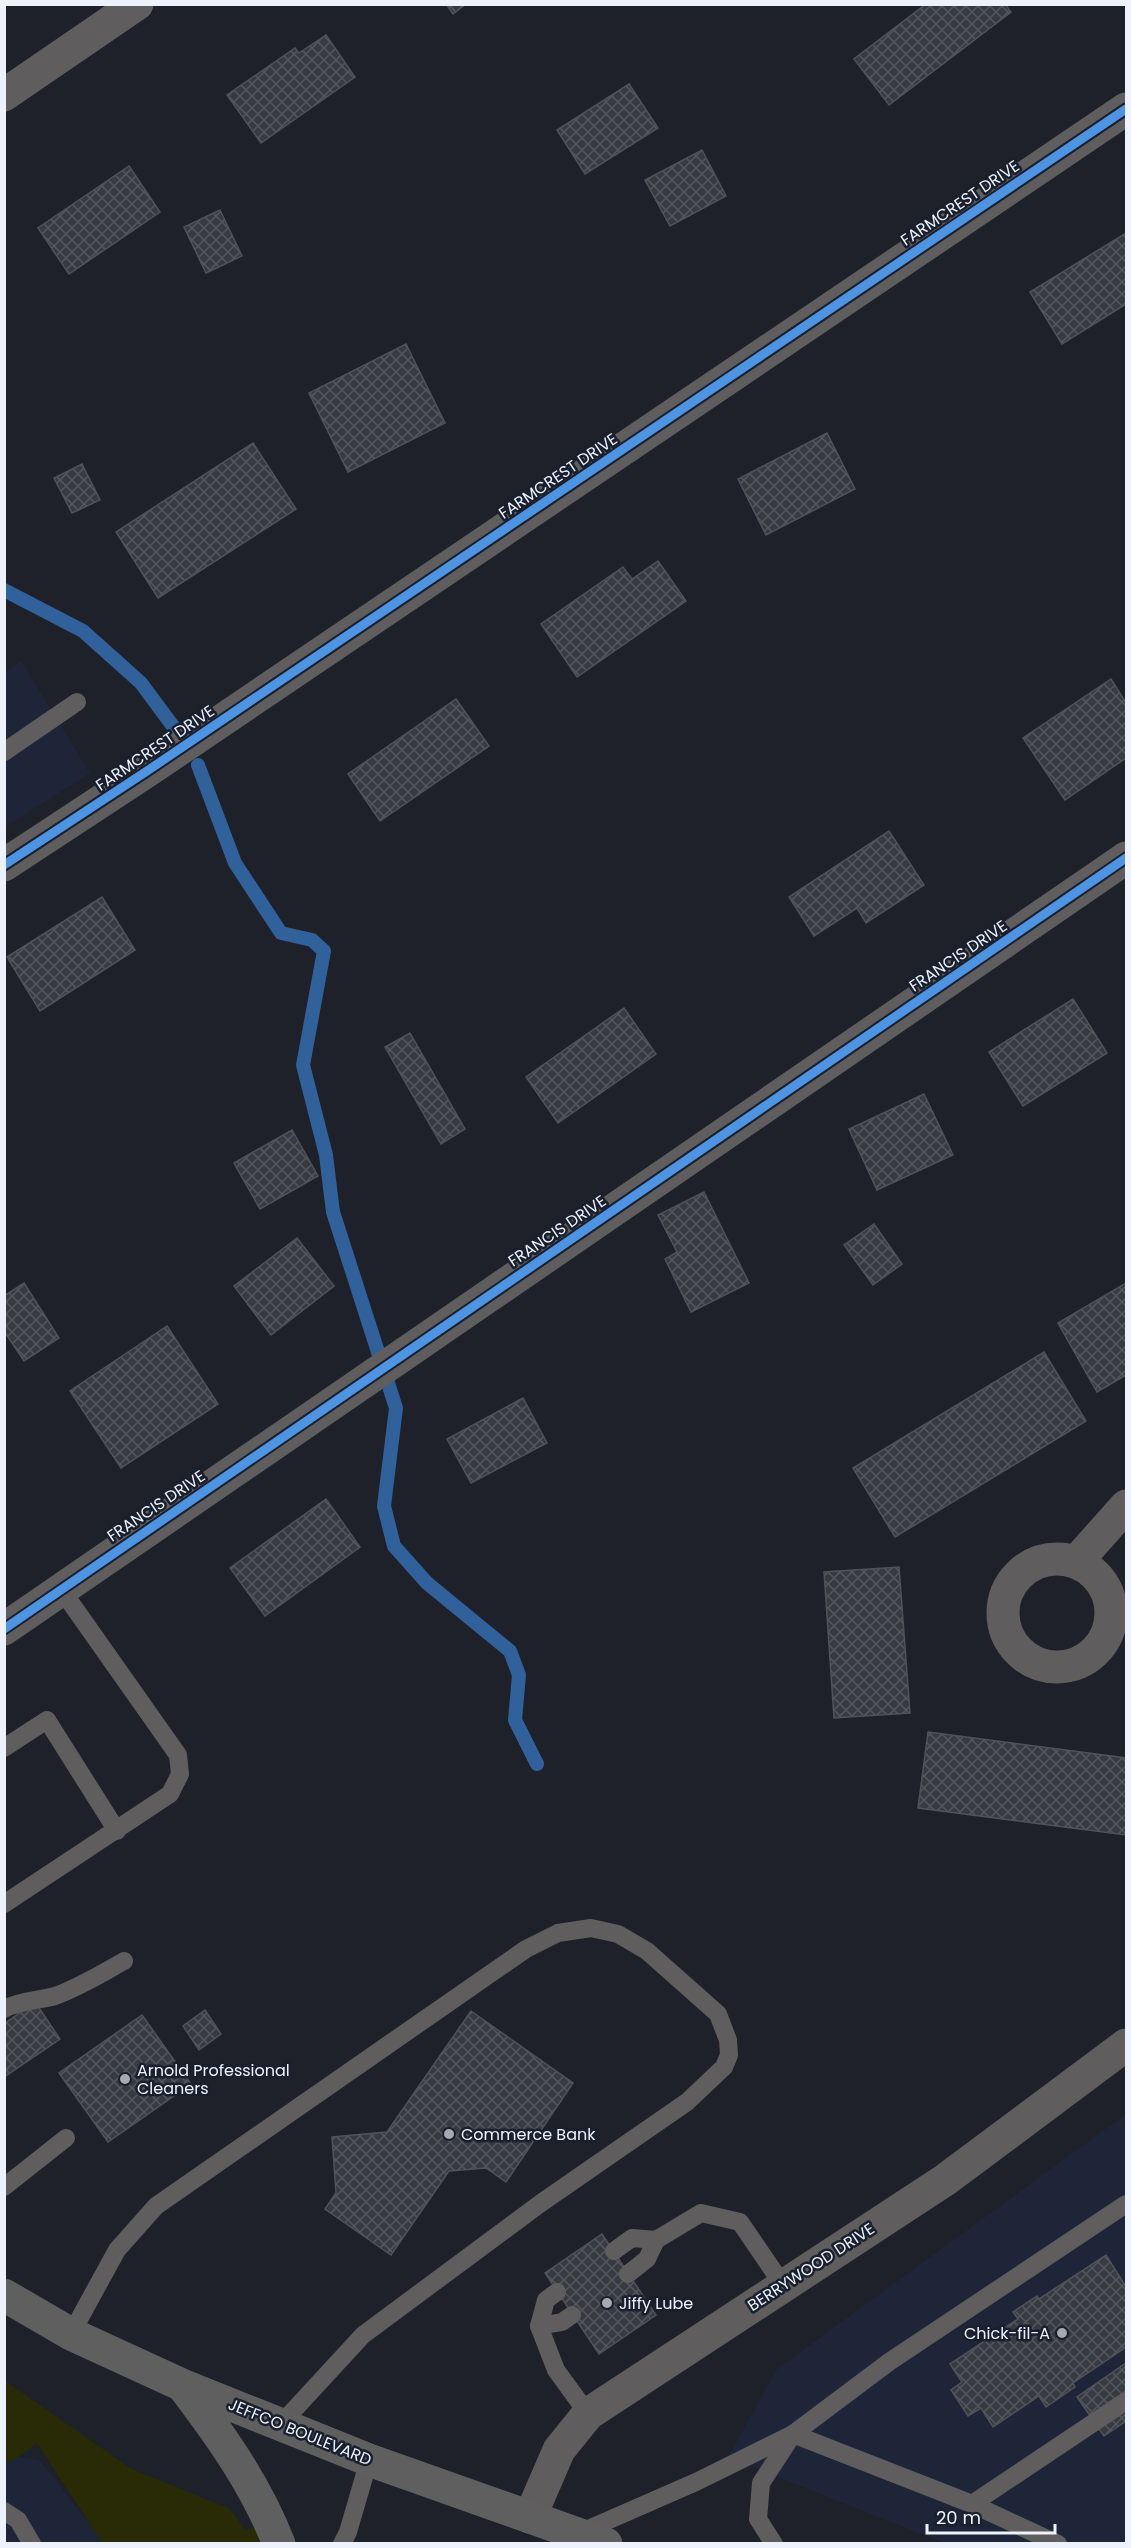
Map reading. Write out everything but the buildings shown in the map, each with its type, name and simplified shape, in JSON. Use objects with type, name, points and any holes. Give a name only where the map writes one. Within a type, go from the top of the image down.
[{"type":"main road","name":"JEFFCO BOULEVARD","points":[[7,2300],[71,2334],[182,2385],[369,2460],[591,2539]]},
{"type":"main road","points":[[182,2385],[228,2445],[267,2513],[279,2544]]},
{"type":"street","points":[[4,95],[137,4]]},
{"type":"street","name":"FARMCREST DRIVE","points":[[4,865],[147,771],[1126,109]]},
{"type":"street","name":"FRANCIS DRIVE","points":[[4,1629],[1126,858]]},
{"type":"street","points":[[1077,1561],[1126,1506]]},
{"type":"street","name":"BERRYWOOD DRIVE","points":[[530,2517],[558,2450],[588,2414],[945,2180],[1126,2045]]},
{"type":"lane","points":[[4,752],[77,702]]},
{"type":"lane","points":[[4,1904],[170,1794],[180,1774],[178,1755],[61,1589]]},
{"type":"lane","points":[[4,1748],[47,1719],[117,1831]]},
{"type":"lane","points":[[71,2334],[117,2250],[156,2206],[537,1944],[558,1934],[591,1929],[618,1934],[647,1952],[718,2014],[728,2040],[729,2055],[724,2067],[694,2095],[541,2203],[363,2336],[280,2425]]},
{"type":"lane","points":[[4,2009],[25,2001],[52,1997],[76,1988],[124,1961]]},
{"type":"lane","points":[[4,2187],[66,2138]]},
{"type":"lane","points":[[591,2539],[696,2482],[793,2434],[889,2362],[1126,2204]]},
{"type":"lane","points":[[628,2274],[647,2259],[656,2240],[701,2213],[740,2222],[761,2249],[783,2285]]},
{"type":"lane","points":[[614,2251],[632,2238],[656,2240]]},
{"type":"lane","points":[[557,2292],[546,2300],[539,2326],[556,2370],[588,2414]]},
{"type":"lane","points":[[539,2326],[562,2322],[572,2315]]},
{"type":"lane","points":[[972,2504],[1126,2401]]},
{"type":"lane","points":[[793,2434],[972,2504],[1058,2544]]},
{"type":"lane","points":[[774,2544],[758,2519],[762,2483],[793,2434]]},
{"type":"lane","points":[[342,2544],[348,2532],[369,2460]]},
{"type":"lane","points":[[4,2511],[18,2520],[32,2544]]},
{"type":"shaded area","points":[[21,661],[90,773],[5,827],[5,672]]},
{"type":"shaded area","points":[[1126,2114],[1126,2543],[944,2543],[728,2457],[777,2369]]},
{"type":"shaded area","points":[[4,2455],[39,2460],[105,2543],[5,2543]]},
{"type":"green space","points":[[4,2380],[130,2468],[230,2509],[246,2531],[257,2525],[265,2543],[102,2543],[37,2443],[11,2462],[5,2460]]},
{"type":"waterway","points":[[4,590],[83,631],[141,683],[178,733]]},
{"type":"waterway","points":[[198,765],[235,863],[281,933],[312,940],[324,951],[303,1065],[326,1155],[333,1212],[396,1408],[384,1506],[394,1546],[427,1583],[510,1651],[519,1675],[515,1720],[537,1764]]},
{"type":"cycle path","points":[[4,865],[147,771],[1126,109]]},
{"type":"cycle path","points":[[4,1629],[1126,858]]},
{"type":"place","name":"Arnold Professional Cleaners","points":[[125,2079]]},
{"type":"place","name":"Commerce Bank","points":[[449,2134]]},
{"type":"place","name":"Jiffy Lube","points":[[607,2303]]},
{"type":"place","name":"Chick-fil-A","points":[[1062,2333]]}]
